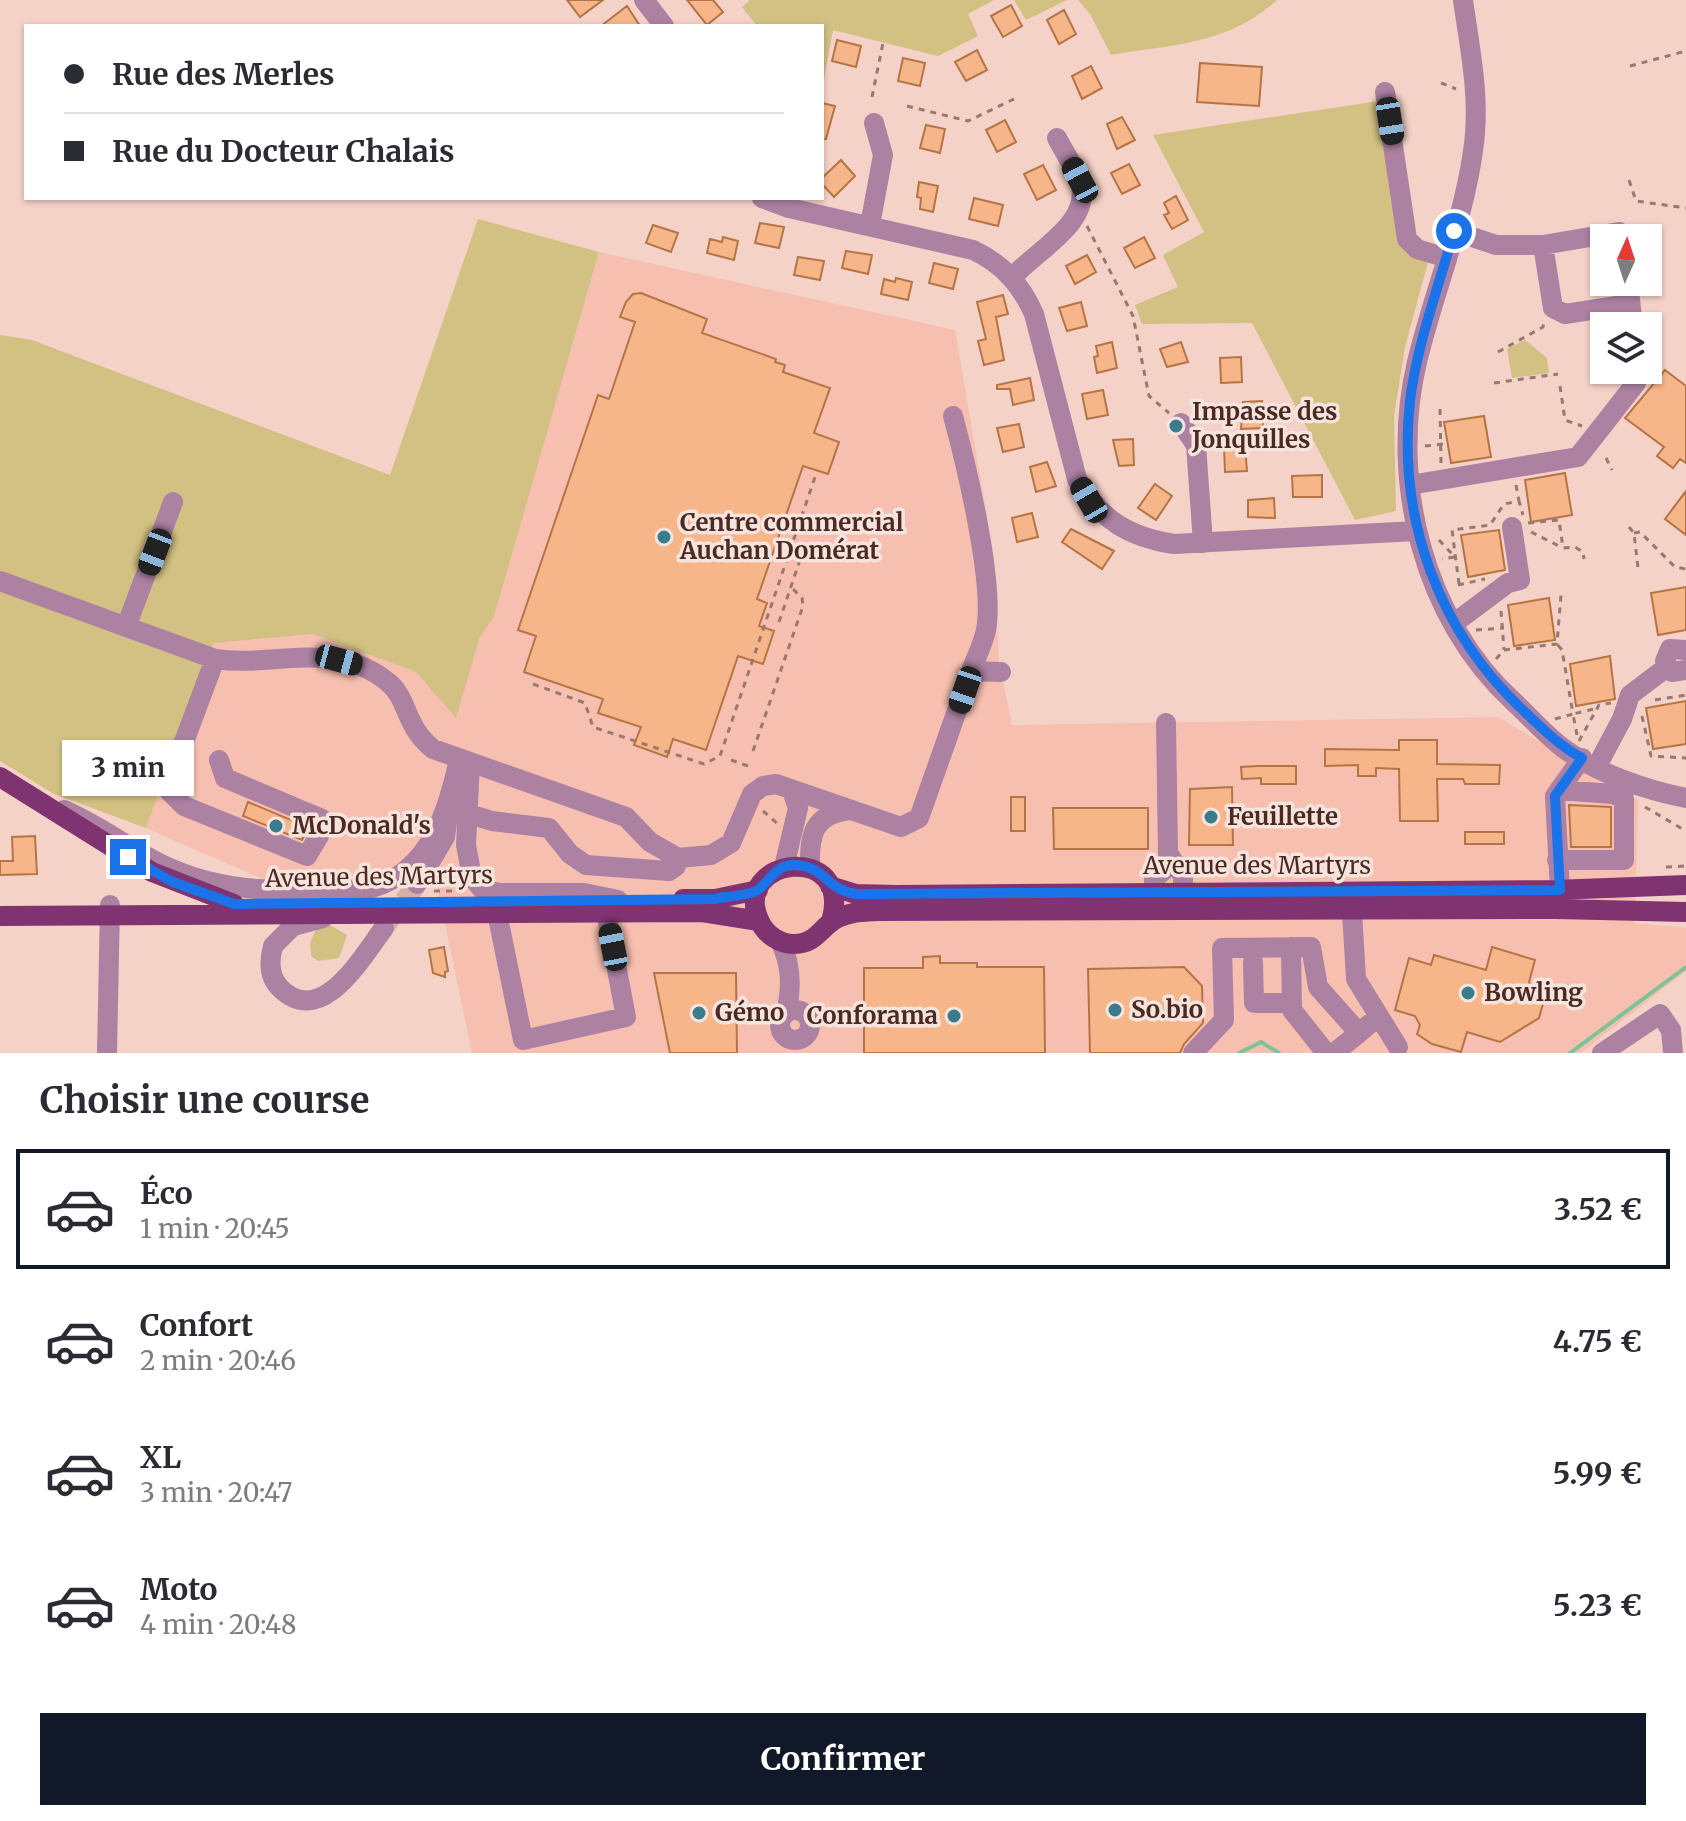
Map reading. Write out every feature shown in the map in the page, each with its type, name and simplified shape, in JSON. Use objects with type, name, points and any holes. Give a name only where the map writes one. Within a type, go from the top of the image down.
[{"type":"main road","points":[[0,777],[152,872],[234,904]]},
{"type":"main road","points":[[784,867],[810,868],[830,886],[834,910],[831,922],[812,940],[796,944],[780,941],[759,921],[756,911],[758,890],[764,880],[784,867]]},
{"type":"main road","name":"Avenue des Martyrs","points":[[831,922],[842,915],[876,911],[1351,902],[1686,885]]},
{"type":"main road","name":"Avenue des Martyrs","points":[[830,886],[856,894],[1183,892],[1351,902],[1686,912]]},
{"type":"main road","name":"Avenue des Martyrs","points":[[0,905],[356,914],[497,913],[715,899],[758,890]]},
{"type":"main road","name":"Avenue des Martyrs","points":[[0,916],[234,904],[612,906],[702,912],[759,921]]},
{"type":"street","points":[[644,0],[662,24]]},
{"type":"street","points":[[1463,0],[1477,112],[1474,150],[1410,398],[1410,485],[1426,533],[1441,604],[1564,748],[1662,793],[1686,798]]},
{"type":"street","points":[[1385,92],[1407,239],[1417,249],[1447,258]]},
{"type":"street","points":[[870,225],[883,155],[874,123]]},
{"type":"street","points":[[1012,278],[1030,257],[1066,230],[1077,216],[1083,196],[1080,180],[1057,138]]},
{"type":"street","points":[[767,200],[789,208],[973,250],[991,259],[1012,278],[1024,291],[1034,314],[1077,479],[1089,500],[1122,530],[1146,539],[1174,544],[1426,533]]},
{"type":"street","points":[[1454,231],[1496,245],[1543,245],[1590,237]]},
{"type":"street","points":[[1543,245],[1553,308],[1565,314],[1630,304]]},
{"type":"street","points":[[1629,296],[1631,312]]},
{"type":"street","points":[[1410,485],[1578,457],[1635,384]]},
{"type":"street","points":[[0,581],[215,659],[243,663],[322,655],[356,665],[390,684],[401,699],[417,737],[433,749],[626,817],[650,842],[678,858],[711,855],[731,843],[756,789],[776,784],[901,827],[919,818],[985,630],[988,608],[971,498],[953,416]]},
{"type":"street","points":[[1181,423],[1196,445],[1203,543]]},
{"type":"street","points":[[126,627],[173,502]]},
{"type":"street","points":[[1462,627],[1508,583],[1520,580],[1519,525]]},
{"type":"street","points":[[1560,890],[1555,796],[1590,762],[1622,719],[1630,695],[1677,669],[1665,657],[1670,649],[1686,650]]},
{"type":"street","points":[[215,659],[169,782],[174,800],[307,856],[320,834],[322,819],[225,778],[219,760]]},
{"type":"street","points":[[971,671],[1001,672]]},
{"type":"street","points":[[1166,723],[1168,853],[1183,876],[1183,892]]},
{"type":"street","points":[[424,887],[459,811],[465,761]]},
{"type":"street","points":[[1557,860],[1624,860],[1624,799],[1613,794],[1559,790]]},
{"type":"street","points":[[784,867],[798,808],[792,791]]},
{"type":"street","points":[[33,798],[89,821],[138,852],[201,881],[263,890],[372,888],[388,884],[459,811]]},
{"type":"street","points":[[810,868],[809,844],[813,828],[821,818],[850,810]]},
{"type":"street","points":[[459,811],[492,821],[549,828],[570,854],[586,865],[669,871],[676,866],[678,858]]},
{"type":"street","points":[[459,811],[467,839],[472,877],[482,889],[490,892],[584,893],[612,906],[626,1017],[523,1040],[497,913]]},
{"type":"street","points":[[467,839],[479,824],[492,821]]},
{"type":"street","points":[[1097,909],[1154,893],[1154,879],[1174,862]]},
{"type":"street","points":[[1351,902],[1356,979],[1398,1047]]},
{"type":"street","points":[[107,1053],[110,910]]},
{"type":"street","points":[[356,914],[306,921],[293,926],[277,939],[270,967],[282,990],[306,999],[330,993],[384,928]]},
{"type":"street","points":[[780,941],[788,957],[792,1012],[798,965],[812,940]]},
{"type":"street","points":[[1291,947],[1292,1010],[1326,1053]]},
{"type":"street","points":[[1193,1053],[1224,1020],[1222,948],[1311,947],[1318,987],[1359,1033]]},
{"type":"street","points":[[1253,962],[1254,1003],[1292,1003]]},
{"type":"street","points":[[1602,1053],[1660,1014],[1671,1030],[1673,1053]]},
{"type":"street","points":[[1334,1053],[1379,1016]]},
{"type":"path","points":[[872,97],[883,43]]},
{"type":"path","points":[[1630,66],[1686,51]]},
{"type":"path","points":[[1441,83],[1457,89]]},
{"type":"path","points":[[907,106],[968,121],[1014,99]]},
{"type":"path","points":[[1629,180],[1636,201],[1686,208]]},
{"type":"path","points":[[1077,216],[1101,248],[1133,316],[1149,396],[1181,423]]},
{"type":"path","points":[[1498,352],[1543,327],[1546,318]]},
{"type":"path","points":[[1494,383],[1558,374]]},
{"type":"path","points":[[1560,386],[1565,420],[1583,426]]},
{"type":"path","points":[[1440,409],[1442,471]]},
{"type":"path","points":[[1417,447],[1441,444]]},
{"type":"path","points":[[1606,458],[1612,470]]},
{"type":"path","points":[[533,684],[585,703],[589,707],[588,719],[593,727],[704,764],[715,761],[720,756],[815,477]]},
{"type":"path","points":[[1515,478],[1519,501]]},
{"type":"path","points":[[1519,525],[1563,548]]},
{"type":"path","points":[[1629,527],[1634,533],[1638,568]]},
{"type":"path","points":[[1634,533],[1640,532],[1675,567],[1686,569]]},
{"type":"path","points":[[1426,533],[1455,557],[1435,561]]},
{"type":"path","points":[[779,622],[802,554]]},
{"type":"path","points":[[1441,604],[1460,582],[1490,578]]},
{"type":"path","points":[[753,751],[803,606],[802,598],[791,587]]},
{"type":"path","points":[[1561,595],[1557,644],[1562,650],[1578,743],[1598,708]]},
{"type":"path","points":[[1499,602],[1504,628],[1504,650],[1499,673]]},
{"type":"path","points":[[1462,627],[1504,628]]},
{"type":"path","points":[[1504,650],[1557,644]]},
{"type":"path","points":[[1686,695],[1641,703],[1651,756],[1686,758]]},
{"type":"path","points":[[1547,721],[1615,702]]},
{"type":"path","points":[[731,760],[748,766]]},
{"type":"path","points":[[1634,801],[1686,831]]},
{"type":"path","points":[[753,803],[788,831]]},
{"type":"path","points":[[424,887],[474,891]]},
{"type":"shaded area","points":[[750,0],[994,0],[968,14],[978,36],[938,56],[833,30],[824,79],[824,24],[755,24],[742,7]]},
{"type":"shaded area","points":[[1014,0],[1067,0],[1026,20]]},
{"type":"shaded area","points":[[1078,0],[1277,0],[1258,15],[1219,34],[1178,45],[1111,55],[1090,14]]},
{"type":"shaded area","points":[[1379,101],[1399,239],[1428,262],[1405,347],[1394,416],[1396,511],[1355,520],[1252,323],[1142,324],[1135,305],[1178,287],[1163,255],[1204,232],[1153,135]]},
{"type":"shaded area","points":[[478,219],[599,252],[494,617],[480,637],[456,718],[416,672],[313,634],[213,643],[146,828],[54,794],[0,761],[0,335],[32,340],[390,475]]},
{"type":"shaded area","points":[[599,252],[955,330],[994,557],[999,661],[1012,725],[1498,717],[1638,800],[1635,923],[1686,928],[1686,971],[1581,1053],[472,1053],[437,886],[267,881],[146,828],[212,643],[313,634],[416,672],[456,717],[480,637],[494,617]]},
{"type":"shaded area","points":[[1525,340],[1547,358],[1549,373],[1512,378],[1507,349]]},
{"type":"shaded area","points":[[330,925],[347,935],[339,958],[318,961],[311,956],[310,943],[315,931]]},
{"type":"building","points":[[567,0],[603,0],[580,17]]},
{"type":"building","points":[[687,0],[713,0],[723,12],[706,24]]},
{"type":"building","points":[[1011,5],[1022,26],[1003,37],[991,16]]},
{"type":"building","points":[[627,6],[639,24],[604,24]]},
{"type":"building","points":[[1064,10],[1076,34],[1059,44],[1047,20]]},
{"type":"building","points":[[837,40],[861,46],[856,67],[832,61]]},
{"type":"building","points":[[977,50],[987,70],[966,81],[955,62]]},
{"type":"building","points":[[903,58],[925,63],[920,86],[898,81]]},
{"type":"building","points":[[1200,63],[1262,67],[1259,106],[1197,102]]},
{"type":"building","points":[[1091,66],[1102,88],[1082,99],[1072,76]]},
{"type":"building","points":[[824,103],[835,106],[824,139]]},
{"type":"building","points":[[1122,117],[1135,140],[1117,149],[1107,124]]},
{"type":"building","points":[[1005,120],[1016,142],[997,152],[986,130]]},
{"type":"building","points":[[926,125],[945,129],[940,153],[920,148]]},
{"type":"building","points":[[841,160],[855,176],[834,197],[824,186],[824,176]]},
{"type":"building","points":[[1129,164],[1140,185],[1122,194],[1111,173]]},
{"type":"building","points":[[1043,165],[1056,190],[1037,200],[1024,174]]},
{"type":"building","points":[[919,182],[938,186],[933,212],[920,209],[921,198],[917,197]]},
{"type":"building","points":[[1176,196],[1188,220],[1172,229],[1164,215],[1169,213],[1164,203]]},
{"type":"building","points":[[974,198],[1003,205],[998,226],[969,219]]},
{"type":"building","points":[[760,223],[784,227],[779,248],[755,243]]},
{"type":"building","points":[[653,225],[678,233],[671,252],[646,243]]},
{"type":"building","points":[[723,237],[738,241],[734,260],[707,253],[710,239],[722,242]]},
{"type":"building","points":[[1144,237],[1155,258],[1135,268],[1124,248]]},
{"type":"building","points":[[846,251],[872,255],[868,274],[842,268]]},
{"type":"building","points":[[1087,255],[1096,272],[1075,284],[1066,266]]},
{"type":"building","points":[[798,257],[824,261],[820,280],[794,275]]},
{"type":"building","points":[[934,263],[958,269],[953,289],[929,283]]},
{"type":"building","points":[[896,278],[912,282],[908,300],[881,294],[884,279],[895,282]]},
{"type":"building","name":"Centre commercial Auchan Domérat","points":[[641,293],[707,319],[702,333],[776,359],[775,362],[785,365],[783,372],[830,388],[814,433],[839,442],[828,474],[803,466],[757,599],[767,603],[759,626],[774,631],[763,664],[738,656],[706,750],[673,739],[667,757],[634,745],[641,727],[598,713],[603,699],[524,672],[536,636],[518,630],[598,395],[609,399],[635,322],[620,317],[633,294]]},
{"type":"building","points":[[1003,295],[1008,314],[996,317],[1004,360],[984,365],[978,341],[986,339],[977,302]]},
{"type":"building","points":[[1081,302],[1087,326],[1067,331],[1059,308]]},
{"type":"building","points":[[1112,342],[1117,368],[1097,373],[1094,357],[1098,356],[1096,346]]},
{"type":"building","points":[[1181,342],[1188,362],[1167,367],[1160,349]]},
{"type":"building","points":[[1241,357],[1242,382],[1221,383],[1220,358]]},
{"type":"building","points":[[1665,370],[1686,386],[1686,463],[1680,459],[1673,468],[1657,456],[1664,447],[1625,418],[1653,384],[1662,384]]},
{"type":"building","points":[[1030,378],[1034,400],[1013,405],[1010,389],[997,389],[997,385]]},
{"type":"building","points":[[1103,390],[1108,415],[1087,419],[1082,394]]},
{"type":"building","points":[[1262,401],[1263,428],[1241,429],[1243,402]]},
{"type":"building","points":[[1484,416],[1491,457],[1451,463],[1444,422]]},
{"type":"building","points":[[1019,424],[1024,447],[1003,452],[997,428]]},
{"type":"building","points":[[1133,439],[1134,465],[1119,466],[1113,440]]},
{"type":"building","points":[[1245,446],[1247,471],[1225,472],[1224,447]]},
{"type":"building","points":[[1047,462],[1056,486],[1036,492],[1030,467]]},
{"type":"building","points":[[1565,473],[1572,515],[1531,522],[1525,480]]},
{"type":"building","points":[[1322,475],[1322,497],[1293,497],[1292,476]]},
{"type":"building","points":[[1155,484],[1172,496],[1156,520],[1138,508]]},
{"type":"building","points":[[1686,491],[1686,535],[1665,519]]},
{"type":"building","points":[[1274,498],[1275,518],[1248,517],[1248,500]]},
{"type":"building","points":[[1032,513],[1038,537],[1017,542],[1012,518]]},
{"type":"building","points":[[1071,529],[1114,551],[1102,569],[1062,542]]},
{"type":"building","points":[[1499,530],[1505,570],[1468,577],[1461,535]]},
{"type":"building","points":[[1686,587],[1686,630],[1658,635],[1651,593]]},
{"type":"building","points":[[1549,598],[1555,640],[1514,646],[1508,605]]},
{"type":"building","points":[[1610,656],[1615,699],[1576,706],[1570,664]]},
{"type":"building","points":[[1686,701],[1686,744],[1653,749],[1646,708]]},
{"type":"building","points":[[1399,740],[1437,740],[1437,764],[1500,765],[1499,784],[1465,784],[1463,779],[1437,779],[1438,821],[1400,821],[1399,769],[1376,768],[1376,776],[1358,776],[1358,765],[1325,766],[1325,749],[1399,750]]},
{"type":"building","points":[[1296,766],[1296,784],[1261,784],[1261,778],[1242,779],[1241,767]]},
{"type":"building","name":"Feuillette","points":[[1232,787],[1233,845],[1189,845],[1190,789]]},
{"type":"building","points":[[1011,797],[1025,797],[1025,831],[1011,831]]},
{"type":"building","points":[[248,802],[308,827],[302,840],[243,816]]},
{"type":"building","points":[[1569,805],[1611,807],[1611,847],[1571,847]]},
{"type":"building","points":[[1053,808],[1148,808],[1148,849],[1054,849]]},
{"type":"building","points":[[1465,832],[1504,832],[1504,844],[1465,844]]},
{"type":"building","points":[[35,836],[37,874],[0,875],[0,861],[13,861],[12,837]]},
{"type":"building","points":[[444,947],[448,971],[445,977],[433,973],[429,950]]},
{"type":"building","name":"Bowling","points":[[1492,947],[1535,960],[1529,982],[1543,1004],[1539,1018],[1500,1042],[1467,1032],[1461,1052],[1432,1044],[1417,1034],[1420,1025],[1415,1016],[1395,1010],[1409,958],[1431,965],[1434,955],[1486,970]]},
{"type":"building","name":"Conforama","points":[[940,956],[940,963],[977,963],[977,967],[1044,967],[1045,1053],[864,1053],[864,968],[923,968],[923,957]]},
{"type":"building","points":[[1184,967],[1202,986],[1203,1023],[1180,1053],[1090,1053],[1088,969]]},
{"type":"building","name":"Gémo","points":[[654,973],[736,973],[737,1053],[670,1053]]},
{"type":"waterway","points":[[1570,1053],[1686,967]]},
{"type":"waterway","points":[[1239,1053],[1261,1042],[1279,1053]]},
{"type":"tunnel","points":[[386,925],[417,884]]},
{"type":"place","name":"Impasse des Jonquilles","points":[[1176,426]]},
{"type":"place","name":"Centre commercial Auchan Domérat","points":[[664,537]]},
{"type":"place","name":"Feuillette","points":[[1211,817]]},
{"type":"place","name":"McDonald's","points":[[276,826]]},
{"type":"place","name":"Bowling","points":[[1468,993]]},
{"type":"place","name":"So.bio","points":[[1115,1010]]},
{"type":"place","name":"Gémo","points":[[699,1013]]},
{"type":"place","name":"Conforama","points":[[954,1016]]},
{"type":"route","points":[[128,857],[173,882],[234,904],[715,899],[758,890],[773,872],[797,865],[818,873],[830,886],[856,894],[1560,890],[1555,796],[1582,758],[1564,748],[1500,690],[1455,629],[1425,562],[1416,531],[1409,475],[1410,398],[1417,362],[1454,231]]}]
